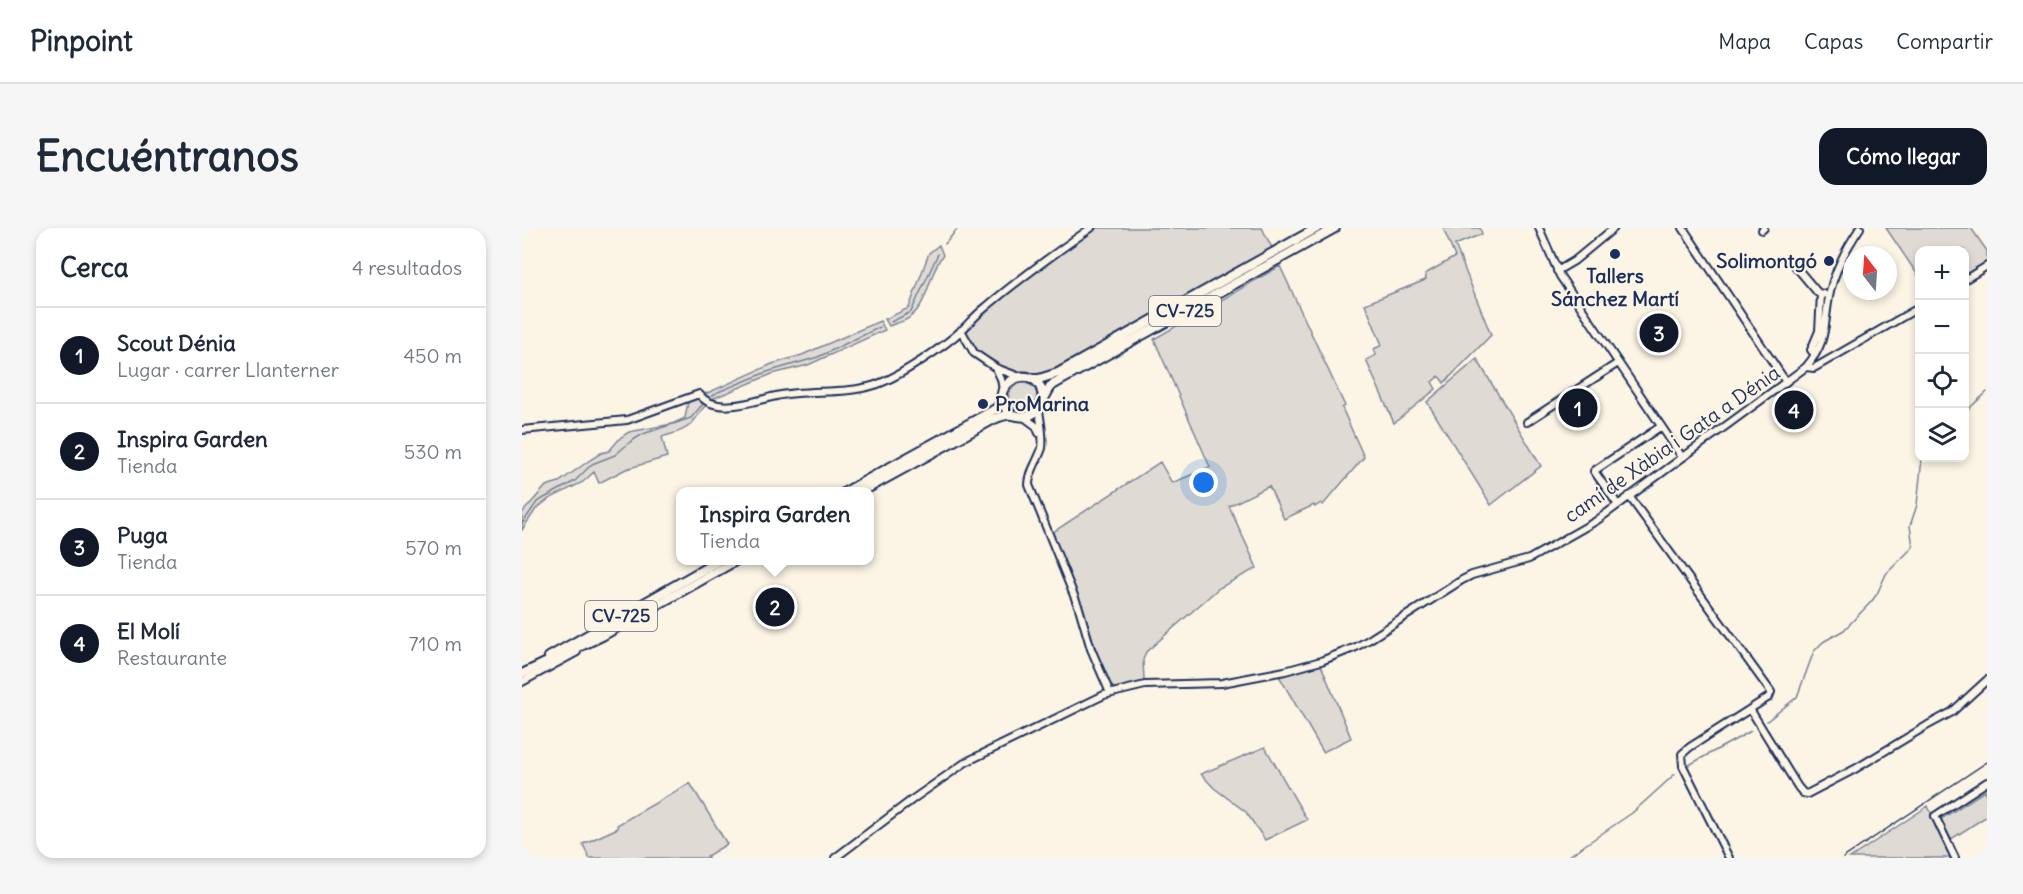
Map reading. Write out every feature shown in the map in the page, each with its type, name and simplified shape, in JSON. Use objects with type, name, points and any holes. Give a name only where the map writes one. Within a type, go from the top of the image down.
[{"type":"main road","name":"CV-725","points":[[1020,377],[1040,379],[1058,373],[1317,228]]},
{"type":"main road","name":"CV-725","points":[[1024,417],[1030,416],[1040,406],[1051,386],[1335,228]]},
{"type":"main road","points":[[854,487],[997,408],[1002,400],[1003,390],[1010,381],[1020,377]]},
{"type":"main road","points":[[1031,379],[1042,391],[1040,406]]},
{"type":"main road","points":[[1002,400],[1007,411],[1012,415]]},
{"type":"main road","points":[[870,487],[994,419],[1012,415],[1024,417]]},
{"type":"main road","name":"CV-725","points":[[522,673],[713,565]]},
{"type":"main road","name":"CV-725","points":[[522,673],[602,636],[730,565]]},
{"type":"street","points":[[522,430],[627,420],[699,394],[709,403],[726,405],[795,392],[844,392],[895,377],[961,330],[1042,262],[1091,228]]},
{"type":"street","points":[[1539,228],[1557,272],[1682,457]]},
{"type":"street","points":[[1557,272],[1614,228]]},
{"type":"street","points":[[1683,228],[1786,382]]},
{"type":"street","name":"camí de Xàbia i Gata a Dénia","points":[[835,858],[904,805],[966,762],[1080,705],[1110,693],[1145,685],[1222,683],[1285,671],[1322,661],[1370,639],[1462,580],[1529,559],[1578,532],[1806,367],[1815,355],[1824,333],[1829,295],[1846,252],[1860,228]]},
{"type":"street","points":[[1791,261],[1818,293],[1829,295]]},
{"type":"street","points":[[1969,277],[1987,266]]},
{"type":"street","points":[[1815,355],[1811,350],[1819,331],[1821,294]]},
{"type":"street","points":[[1806,367],[1814,368],[1915,310]]},
{"type":"street","points":[[961,330],[974,353],[996,368],[1020,377]]},
{"type":"street","points":[[1527,422],[1618,363]]},
{"type":"street","points":[[996,368],[1003,390]]},
{"type":"street","points":[[1040,406],[1043,438],[1041,449],[1030,474],[1029,485],[1079,608],[1091,649],[1110,693]]},
{"type":"street","points":[[1024,417],[1036,426],[1043,438]]},
{"type":"street","points":[[1618,505],[1594,471],[1660,427]]},
{"type":"street","points":[[1629,496],[1771,692],[1769,696],[1682,754],[1683,766],[1729,858]]},
{"type":"street","points":[[522,682],[602,636]]},
{"type":"street","points":[[1750,709],[1798,787],[1807,794],[1855,769],[1952,712],[1987,680]]},
{"type":"street","points":[[1955,858],[1935,816],[1987,783]]},
{"type":"shaded area","points":[[1097,228],[1262,228],[1272,248],[1047,373],[1038,375],[1027,371],[1011,371],[980,353],[967,336],[967,331],[985,310],[1051,258]]},
{"type":"shaded area","points":[[1443,228],[1480,228],[1482,234],[1455,245],[1491,335],[1444,383],[1439,376],[1432,382],[1436,389],[1394,423],[1366,360],[1376,355],[1374,349],[1382,345],[1365,304],[1423,281],[1426,279],[1425,274],[1455,257]]},
{"type":"shaded area","points":[[1886,228],[1971,228],[1987,251],[1987,264],[1969,275],[1969,246],[1915,246],[1915,271]]},
{"type":"shaded area","points":[[939,245],[943,255],[934,270],[917,311],[908,319],[889,326],[885,319],[909,308],[929,253]]},
{"type":"shaded area","points":[[1280,266],[1345,406],[1342,408],[1364,457],[1323,505],[1321,503],[1315,507],[1314,505],[1284,519],[1269,486],[1229,506],[1257,568],[1219,588],[1146,652],[1143,660],[1144,680],[1142,682],[1112,687],[1103,670],[1082,608],[1050,534],[1160,462],[1172,483],[1210,467],[1154,339]]},
{"type":"shaded area","points":[[880,321],[885,330],[808,365],[772,374],[712,399],[703,395],[772,364],[802,355]]},
{"type":"shaded area","points":[[1477,359],[1541,466],[1491,505],[1427,402]]},
{"type":"shaded area","points":[[1021,383],[1030,385],[1037,396],[1031,408],[1025,411],[1019,411],[1012,406],[1009,399],[1012,389]]},
{"type":"shaded area","points":[[697,398],[706,405],[692,423],[680,431],[662,437],[667,457],[626,469],[599,483],[594,472],[583,482],[549,499],[536,509],[522,530],[522,513],[546,486],[559,482],[601,453],[609,451],[621,437],[629,432],[672,424],[685,418],[688,402]]},
{"type":"shaded area","points":[[1321,665],[1351,738],[1323,752],[1279,676]]},
{"type":"shaded area","points":[[1265,747],[1307,820],[1265,840],[1246,812],[1214,788],[1201,774]]},
{"type":"shaded area","points":[[690,783],[727,844],[707,856],[708,858],[589,858],[583,844],[618,828],[617,825]]},
{"type":"shaded area","points":[[1986,790],[1987,816],[1950,840],[1941,819]]},
{"type":"shaded area","points":[[1928,806],[1951,858],[1850,858]]},
{"type":"waterway","points":[[945,244],[958,228]]},
{"type":"waterway","points":[[891,322],[911,312],[938,254]]},
{"type":"waterway","points":[[712,396],[767,372],[818,357],[880,327]]},
{"type":"waterway","points":[[1969,408],[1987,392]]},
{"type":"waterway","points":[[522,524],[537,502],[575,481],[592,464],[615,455],[643,434],[691,418],[703,404]]},
{"type":"waterway","points":[[1767,721],[1797,697],[1814,651],[1823,642],[1844,630],[1871,602],[1886,574],[1913,547],[1910,526],[1917,505],[1922,462]]},
{"type":"waterway","points":[[1689,765],[1751,731]]},
{"type":"waterway","points":[[1566,858],[1632,813],[1675,774]]},
{"type":"tram line","points":[[1843,858],[1987,762]]},
{"type":"place","name":"Tallers Sánchez Martí","points":[[1615,254]]},
{"type":"place","name":"Solimontgó","points":[[1829,261]]},
{"type":"place","name":"Puga","points":[[1659,333]]},
{"type":"place","name":"ProMarina","points":[[983,404]]},
{"type":"place","name":"Scout Dénia","points":[[1578,408]]},
{"type":"place","name":"El Molí","points":[[1794,410]]},
{"type":"place","name":"Inspira Garden","points":[[775,607]]}]
